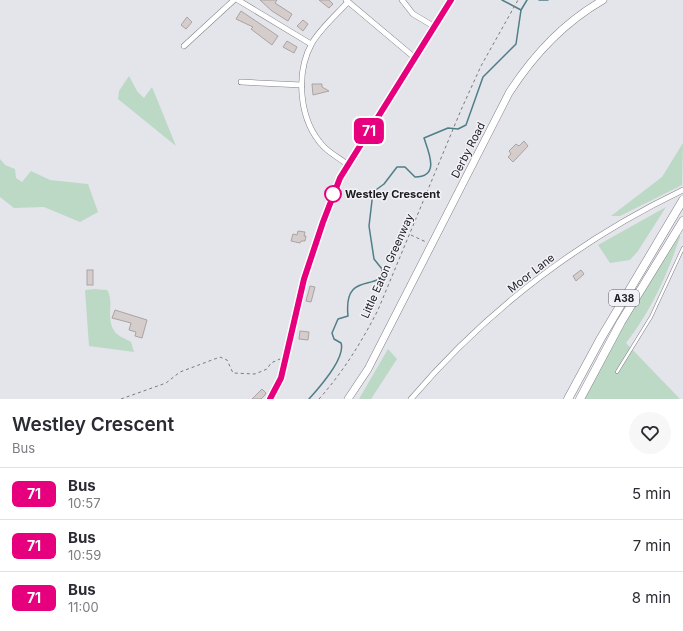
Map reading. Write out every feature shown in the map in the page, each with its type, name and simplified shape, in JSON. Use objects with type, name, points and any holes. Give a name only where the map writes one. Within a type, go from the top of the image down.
[{"type":"highway","name":"A38","points":[[568,399],[600,338],[683,200]]},
{"type":"highway","name":"A38","points":[[580,399],[621,322],[683,221]]},
{"type":"main road","name":"Derby Road","points":[[348,399],[368,368],[510,93],[526,67],[552,37],[567,24],[604,0]]},
{"type":"street","points":[[184,46],[234,0]]},
{"type":"street","points":[[238,0],[311,44]]},
{"type":"street","points":[[402,0],[413,14],[436,27]]},
{"type":"street","points":[[270,399],[281,378],[304,279],[332,197],[348,165],[436,27],[451,0]]},
{"type":"street","points":[[348,165],[324,147],[306,116],[302,85],[304,64],[311,44],[347,1],[415,58]]},
{"type":"street","points":[[188,42],[194,46]]},
{"type":"street","points":[[240,82],[302,85]]},
{"type":"street","name":"Moor Lane","points":[[411,399],[481,325],[539,278],[587,244],[683,190]]},
{"type":"lane","points":[[617,372],[652,316],[683,248]]},
{"type":"path","name":"Little Eaton Greenway","points":[[319,399],[346,367],[362,341],[380,304],[481,66],[518,0]]},
{"type":"path","points":[[410,234],[432,245]]},
{"type":"path","points":[[121,399],[166,383],[180,372],[220,357],[227,360],[234,373],[241,375],[261,372],[276,360],[282,359],[286,361]]},
{"type":"green space","points":[[129,76],[137,91],[144,98],[152,87],[176,146],[118,99],[119,91]]},
{"type":"green space","points":[[683,143],[682,185],[620,216],[611,216],[662,177]]},
{"type":"green space","points":[[0,159],[5,165],[15,169],[16,178],[22,182],[31,171],[50,180],[88,184],[98,212],[80,222],[44,207],[14,208],[0,197]]},
{"type":"green space","points":[[666,207],[638,251],[630,260],[610,263],[598,245]]},
{"type":"green space","points":[[680,233],[675,251],[658,292],[635,331],[626,343],[680,399],[584,399],[617,335]]},
{"type":"green space","points":[[85,290],[107,290],[110,300],[112,327],[116,333],[131,342],[134,352],[89,346]]},
{"type":"green space","points":[[388,349],[397,359],[371,399],[359,399]]},
{"type":"building","points":[[260,0],[277,0],[275,3],[292,14],[288,21],[272,11]]},
{"type":"building","points":[[319,0],[329,0],[333,4],[329,8]]},
{"type":"building","points":[[241,11],[278,36],[272,45],[251,29],[253,27],[236,19]]},
{"type":"building","points":[[187,17],[192,22],[186,29],[181,25]]},
{"type":"building","points":[[303,20],[308,24],[303,31],[297,26]]},
{"type":"building","points":[[287,41],[297,47],[294,53],[283,47]]},
{"type":"building","points":[[312,84],[322,84],[322,87],[329,91],[313,95]]},
{"type":"building","points":[[524,141],[528,146],[513,162],[508,157],[511,154],[509,151],[516,144],[519,146]]},
{"type":"building","points":[[298,231],[305,232],[305,241],[301,241],[300,243],[291,241],[293,234],[297,235]]},
{"type":"building","points":[[87,270],[93,270],[93,285],[87,285]]},
{"type":"building","points":[[581,270],[584,274],[576,281],[573,276]]},
{"type":"building","points":[[310,286],[315,287],[311,302],[306,301]]},
{"type":"building","points":[[115,310],[147,320],[142,338],[135,336],[136,332],[129,330],[131,323],[112,318]]},
{"type":"building","points":[[300,331],[309,332],[308,340],[299,339]]},
{"type":"building","points":[[262,389],[266,393],[261,399],[252,399]]},
{"type":"waterway","points":[[502,0],[521,10]]},
{"type":"waterway","points":[[309,399],[331,372],[340,357],[341,343],[334,339],[332,333],[338,319],[348,316],[348,301],[351,292],[357,287],[376,280],[381,276],[382,269],[374,259],[369,226],[373,192],[384,184],[397,167],[405,167],[415,177],[423,176],[428,173],[431,163],[424,138],[448,128],[458,129],[466,125],[483,77],[516,44],[521,10],[527,0]]},
{"type":"waterway","points":[[539,0],[548,0]]},
{"type":"bus line","name":"71","points":[[270,399],[281,378],[304,279],[323,222],[340,178],[436,27],[451,0]]},
{"type":"place","name":"Westley Crescent","points":[[333,194]]}]
